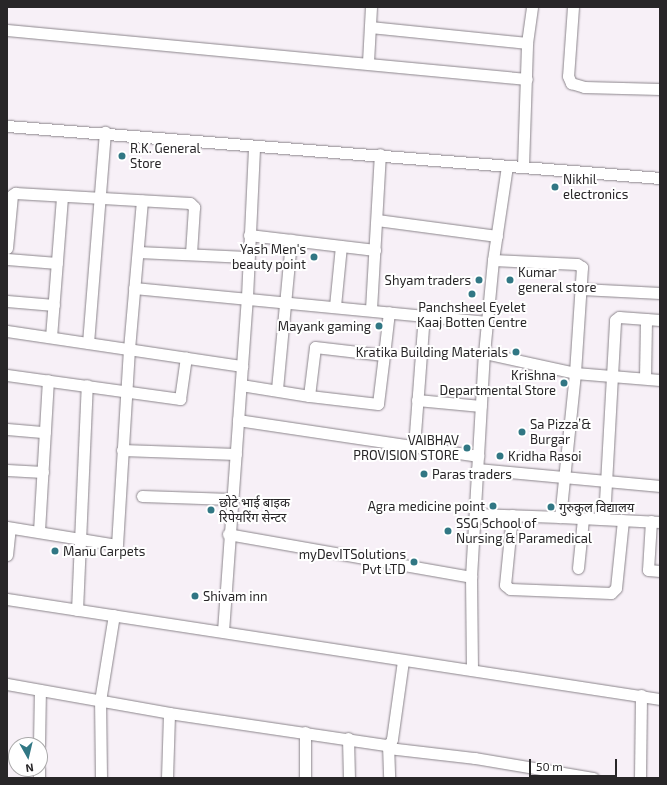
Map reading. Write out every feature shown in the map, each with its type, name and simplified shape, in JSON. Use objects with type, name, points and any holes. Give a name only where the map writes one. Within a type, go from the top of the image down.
[{"type":"street","points":[[368,62],[371,7]]},
{"type":"street","points":[[523,166],[527,42],[532,7]]},
{"type":"street","points":[[573,7],[568,76],[571,83],[584,87],[660,89]]},
{"type":"street","points":[[370,27],[527,42]]},
{"type":"street","points":[[7,30],[368,62],[527,79]]},
{"type":"street","points":[[7,126],[105,132],[254,147],[380,154],[660,178]]},
{"type":"street","points":[[88,343],[98,198],[105,132]]},
{"type":"street","points":[[223,631],[228,534],[236,454],[242,366],[254,147]]},
{"type":"street","points":[[371,310],[380,154]]},
{"type":"street","points":[[472,670],[471,577],[484,353],[493,260],[507,166]]},
{"type":"street","points":[[7,248],[13,193],[193,204],[191,253]]},
{"type":"street","points":[[51,337],[62,196]]},
{"type":"street","points":[[7,555],[9,528],[39,531],[117,544],[129,349],[142,201]]},
{"type":"street","points":[[377,220],[497,236]]},
{"type":"street","points":[[249,236],[375,250]]},
{"type":"street","points":[[277,389],[291,240]]},
{"type":"street","points":[[335,306],[341,246]]},
{"type":"street","points":[[138,252],[191,253],[247,257]]},
{"type":"street","points":[[7,259],[57,263]]},
{"type":"street","points":[[493,260],[577,264],[582,267],[575,373],[560,518]]},
{"type":"street","points":[[134,288],[246,297],[487,322]]},
{"type":"street","points":[[581,289],[660,293]]},
{"type":"street","points":[[7,301],[54,304]]},
{"type":"street","points":[[240,385],[277,389],[309,396],[378,404],[389,312]]},
{"type":"street","points":[[414,447],[424,315]]},
{"type":"street","points":[[604,519],[615,320],[619,318],[660,320]]},
{"type":"street","points":[[645,378],[646,319]]},
{"type":"street","points":[[7,331],[242,366]]},
{"type":"street","points":[[309,396],[315,347],[384,355]]},
{"type":"street","points":[[484,353],[575,373],[660,380]]},
{"type":"street","points":[[7,375],[180,399],[186,357]]},
{"type":"street","points":[[39,531],[48,380]]},
{"type":"street","points":[[77,610],[87,385]]},
{"type":"street","points":[[417,400],[481,406]]},
{"type":"street","points":[[238,420],[478,456]]},
{"type":"street","points":[[7,429],[45,432]]},
{"type":"street","points":[[122,450],[236,454]]},
{"type":"street","points":[[477,469],[660,486]]},
{"type":"street","points":[[7,470],[43,472]]},
{"type":"street","points":[[142,496],[231,499]]},
{"type":"street","points":[[475,514],[656,522],[648,570],[660,571]]},
{"type":"street","points":[[512,515],[505,585],[510,589],[611,593],[616,588],[623,520]]},
{"type":"street","points":[[578,568],[583,519]]},
{"type":"street","points":[[228,534],[471,577]]},
{"type":"street","points":[[7,599],[223,631],[403,661],[660,699]]},
{"type":"street","points":[[101,778],[100,701],[114,615]]},
{"type":"street","points":[[389,778],[388,746],[392,739],[403,661]]},
{"type":"street","points":[[7,684],[169,713],[348,738],[388,746],[474,758],[552,774],[593,778]]},
{"type":"street","points":[[39,737],[40,690]]},
{"type":"street","points":[[640,778],[641,695]]},
{"type":"street","points":[[167,778],[169,713]]},
{"type":"street","points":[[305,732],[305,778]]},
{"type":"street","points":[[348,738],[349,778]]},
{"type":"place","name":"R.K. General Store","points":[[122,156]]},
{"type":"place","name":"Nikhil electronics","points":[[555,187]]},
{"type":"place","name":"Yash Men's beauty point","points":[[314,257]]},
{"type":"place","name":"Shyam traders","points":[[479,280]]},
{"type":"place","name":"Kumar general store","points":[[510,280]]},
{"type":"place","name":"Panchsheel Eyelet Kaaj Botten Centre","points":[[472,294]]},
{"type":"place","name":"Mayank gaming","points":[[379,326]]},
{"type":"place","name":"Kratika Building Materials","points":[[516,352]]},
{"type":"place","name":"Krishna Departmental Store","points":[[564,383]]},
{"type":"place","name":"Sa Pizza’& Burgar","points":[[522,432]]},
{"type":"place","name":"VAIBHAV PROVISION STORE","points":[[467,448]]},
{"type":"place","name":"Kridha Rasoi","points":[[500,456]]},
{"type":"place","name":"Paras traders","points":[[424,474]]},
{"type":"place","name":"Agra medicine point","points":[[493,506]]},
{"type":"place","name":"गुरुकुल विद्यालय","points":[[551,507]]},
{"type":"place","name":"छोटे भाई बाइक रिपेयरिंग सेन्टर","points":[[211,510]]},
{"type":"place","name":"SSG School of Nursing & Paramedical","points":[[448,531]]},
{"type":"place","name":"Manu Carpets","points":[[55,551]]},
{"type":"place","name":"myDevITSolutions Pvt LTD","points":[[414,562]]},
{"type":"place","name":"Shivam inn","points":[[195,596]]}]
